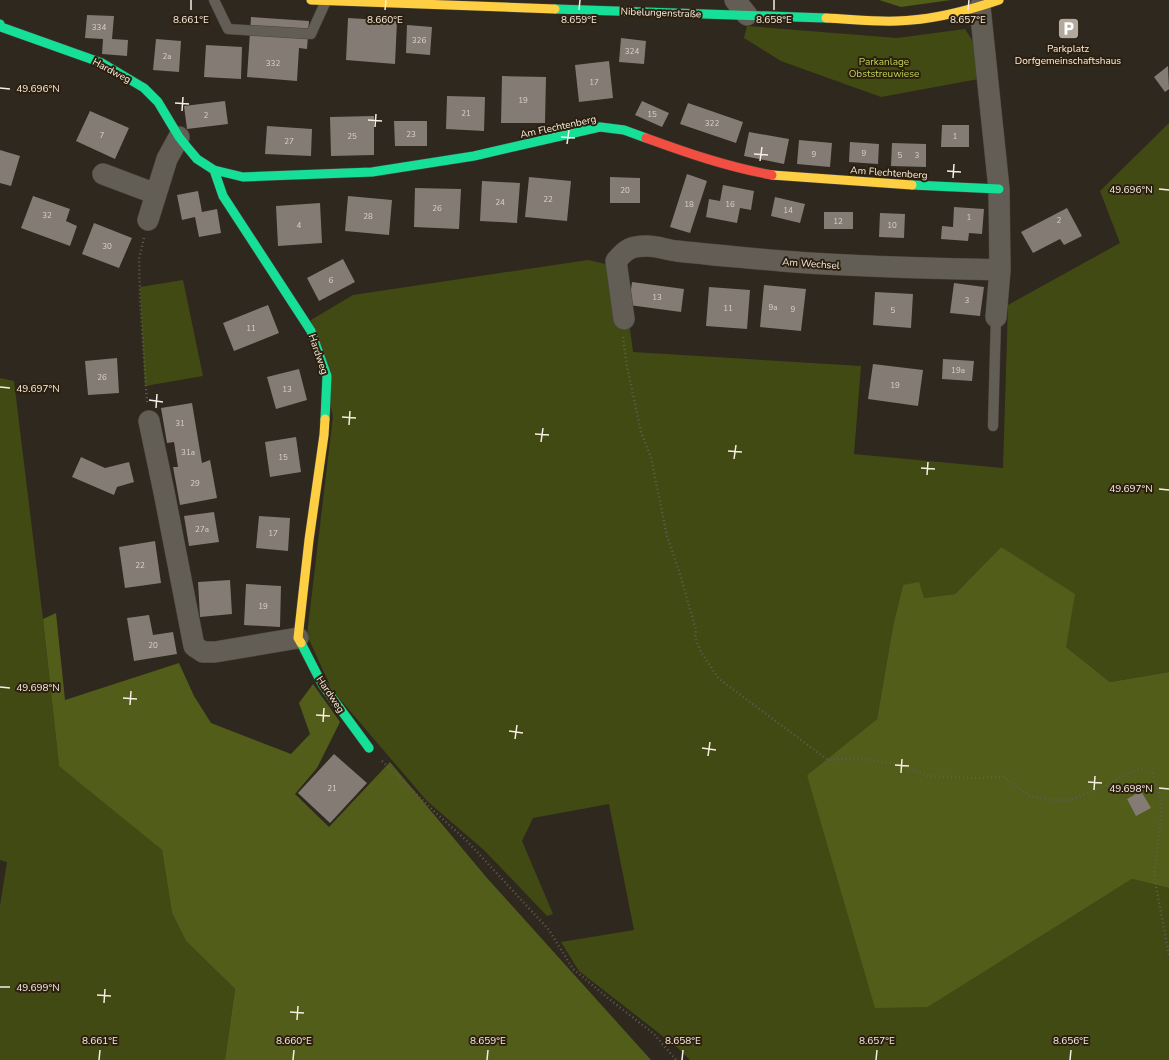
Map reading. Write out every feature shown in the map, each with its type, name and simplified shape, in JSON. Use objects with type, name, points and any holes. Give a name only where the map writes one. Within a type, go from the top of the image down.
[{"type":"street","name":"Nibelungenstraße","points":[[311,0],[741,8],[897,21],[931,18],[990,3]]},
{"type":"street","points":[[990,3],[999,189],[1000,270],[996,318]]},
{"type":"street","name":"Hardweg","points":[[0,24],[2,27],[102,63],[144,88],[158,102],[179,138],[197,159],[214,170],[223,196],[311,331],[327,376],[324,436],[308,540],[298,638],[322,684],[368,748]]},
{"type":"street","name":"Am Flechtenberg","points":[[214,170],[243,177],[372,172],[474,156],[600,127],[624,130],[702,158],[746,170],[780,176],[936,187],[999,189]]},
{"type":"street","points":[[148,220],[167,159],[179,138]]},
{"type":"street","points":[[103,174],[156,194]]},
{"type":"street","name":"Am Wechsel","points":[[624,319],[616,260],[624,251],[631,248],[648,246],[675,251],[794,262],[892,268],[1000,270]]},
{"type":"street","points":[[149,421],[194,646],[203,652],[215,652],[298,638]]},
{"type":"lane","points":[[214,0],[228,29],[312,34],[326,0]]},
{"type":"lane","points":[[993,426],[996,318]]},
{"type":"path","points":[[148,220],[139,259],[144,378],[149,421]]},
{"type":"path","points":[[624,319],[622,330],[627,366],[641,432],[651,458],[667,536],[696,630],[694,638],[719,679],[828,760],[857,758],[902,765],[928,776],[976,778],[1004,777],[1029,796],[1051,800],[1070,800],[1108,785],[1122,776],[1139,769],[1153,773],[1162,810],[1154,875],[1169,956]]},
{"type":"path","points":[[368,748],[437,814],[468,840],[549,930],[574,969],[654,1034],[676,1060]]},
{"type":"green space","points":[[879,0],[951,0],[901,7]]},
{"type":"green space","name":"Parkanlage Obststreuwiese","points":[[747,26],[897,38],[965,29],[995,76],[881,97],[781,61],[744,38]]},
{"type":"green space","points":[[1169,123],[1169,672],[1110,682],[1066,647],[1001,547],[955,594],[924,598],[903,585],[893,626],[877,719],[807,775],[928,1007],[1132,879],[1169,888],[1169,1060],[690,1060],[678,1048],[579,971],[561,942],[634,930],[609,804],[533,818],[522,841],[553,914],[547,916],[485,851],[427,801],[332,690],[307,635],[333,416],[311,320],[353,295],[588,260],[610,265],[629,321],[633,352],[861,366],[854,454],[1003,468],[1008,305],[1120,243],[1100,191]]},
{"type":"green space","points":[[183,280],[203,376],[145,386],[140,287]]},
{"type":"green space","points":[[0,378],[14,381],[59,765],[162,850],[172,913],[186,941],[235,989],[225,1060],[0,1060],[0,906],[7,862],[0,860]]},
{"type":"green space","points":[[1001,547],[1075,594],[1066,647],[1110,682],[1169,672],[1169,888],[1132,879],[928,1007],[875,1008],[807,775],[877,719],[893,626],[903,585],[919,582],[924,598],[955,594]]},
{"type":"green space","points":[[56,613],[65,700],[179,663],[194,696],[211,723],[291,754],[310,734],[299,703],[313,684],[340,722],[317,768],[295,794],[329,827],[390,762],[487,878],[651,1060],[225,1060],[235,989],[186,941],[172,913],[162,850],[59,766],[43,619]]},
{"type":"building","points":[[87,15],[114,16],[112,39],[128,40],[127,56],[102,54],[103,39],[85,38]]},
{"type":"building","points":[[251,17],[309,21],[307,49],[299,48],[297,81],[247,77]]},
{"type":"building","points":[[348,18],[397,21],[395,64],[346,60]]},
{"type":"building","points":[[407,25],[432,27],[430,55],[406,53]]},
{"type":"building","points":[[621,38],[646,41],[644,64],[619,62]]},
{"type":"building","points":[[156,39],[181,41],[179,72],[153,70]]},
{"type":"building","points":[[206,45],[242,47],[241,79],[204,77]]},
{"type":"building","points":[[609,61],[613,98],[579,102],[575,65]]},
{"type":"building","points":[[1168,66],[1169,89],[1165,92],[1154,77]]},
{"type":"building","points":[[502,76],[546,77],[545,123],[501,123]]},
{"type":"building","points":[[447,96],[485,97],[484,131],[446,129]]},
{"type":"building","points":[[225,101],[228,124],[187,129],[184,106]]},
{"type":"building","points":[[642,101],[669,113],[662,127],[635,115]]},
{"type":"building","points":[[688,103],[743,122],[736,143],[680,124]]},
{"type":"building","points":[[90,111],[129,128],[115,159],[76,141]]},
{"type":"building","points":[[374,116],[374,155],[331,156],[330,117]]},
{"type":"building","points":[[394,121],[427,121],[427,146],[395,146]]},
{"type":"building","points":[[942,125],[969,125],[969,147],[941,147]]},
{"type":"building","points":[[267,126],[312,129],[311,156],[265,154]]},
{"type":"building","points":[[749,132],[789,139],[784,164],[744,156]]},
{"type":"building","points":[[799,140],[832,143],[830,167],[797,164]]},
{"type":"building","points":[[850,142],[879,144],[878,164],[849,162]]},
{"type":"building","points":[[892,143],[926,144],[926,167],[891,166]]},
{"type":"building","points":[[0,150],[20,156],[11,186],[0,183]]},
{"type":"building","points":[[687,174],[707,181],[690,233],[670,227]]},
{"type":"building","points":[[529,177],[571,181],[567,221],[525,217]]},
{"type":"building","points":[[610,177],[640,178],[640,203],[610,203]]},
{"type":"building","points":[[482,181],[520,183],[517,223],[480,221]]},
{"type":"building","points":[[723,185],[754,191],[751,210],[740,208],[737,223],[706,217],[709,199],[720,201]]},
{"type":"building","points":[[415,188],[461,189],[459,229],[414,227]]},
{"type":"building","points":[[198,191],[202,212],[217,209],[221,233],[199,237],[195,217],[182,220],[177,195]]},
{"type":"building","points":[[33,196],[70,209],[66,221],[77,226],[70,246],[21,228]]},
{"type":"building","points":[[348,196],[392,200],[389,235],[345,231]]},
{"type":"building","points":[[775,197],[805,204],[800,223],[771,216]]},
{"type":"building","points":[[320,203],[322,243],[278,246],[276,206]]},
{"type":"building","points":[[954,207],[984,209],[982,234],[969,233],[968,241],[941,239],[942,226],[953,227]]},
{"type":"building","points":[[1067,208],[1082,236],[1064,245],[1060,239],[1033,253],[1021,232]]},
{"type":"building","points":[[824,212],[853,212],[853,229],[824,229]]},
{"type":"building","points":[[880,213],[905,214],[904,238],[879,237]]},
{"type":"building","points":[[94,223],[132,238],[119,268],[82,254]]},
{"type":"building","points":[[343,259],[355,282],[319,301],[307,278]]},
{"type":"building","points":[[632,282],[684,289],[681,312],[629,305]]},
{"type":"building","points":[[954,283],[984,287],[980,316],[950,313]]},
{"type":"building","points":[[764,285],[806,289],[801,331],[760,327]]},
{"type":"building","points":[[709,287],[750,290],[747,329],[706,326]]},
{"type":"building","points":[[875,292],[913,294],[911,328],[873,325]]},
{"type":"building","points":[[268,305],[279,333],[234,351],[223,323]]},
{"type":"building","points":[[117,358],[119,393],[88,395],[85,361]]},
{"type":"building","points":[[943,359],[974,361],[972,381],[942,379]]},
{"type":"building","points":[[873,364],[923,370],[918,406],[868,399]]},
{"type":"building","points":[[299,369],[307,400],[276,409],[267,377]]},
{"type":"building","points":[[192,403],[202,463],[210,460],[217,498],[180,505],[173,467],[178,467],[174,442],[167,443],[161,408]]},
{"type":"building","points":[[296,437],[301,472],[270,477],[265,442]]},
{"type":"building","points":[[81,457],[105,468],[129,462],[134,482],[117,487],[114,495],[72,477]]},
{"type":"building","points":[[214,512],[219,542],[189,546],[184,516]]},
{"type":"building","points":[[259,516],[290,518],[288,551],[256,548]]},
{"type":"building","points":[[155,541],[161,583],[125,588],[119,547]]},
{"type":"building","points":[[230,580],[232,614],[200,617],[198,582]]},
{"type":"building","points":[[246,584],[281,586],[280,627],[244,625]]},
{"type":"building","points":[[149,615],[153,635],[173,632],[177,654],[134,661],[127,618]]},
{"type":"building","points":[[334,754],[367,783],[330,823],[298,793]]},
{"type":"building","points":[[1141,791],[1151,808],[1136,816],[1127,799]]},
{"type":"traffic: fast","points":[[555,9],[826,18]]},
{"type":"traffic: fast","points":[[0,24],[1,27],[102,63],[144,88],[158,102],[179,137],[197,159],[214,170],[223,196],[311,331],[327,376],[325,419]]},
{"type":"traffic: fast","points":[[214,170],[243,177],[372,172],[474,156],[600,127],[624,130],[646,138]]},
{"type":"traffic: fast","points":[[912,185],[999,189]]},
{"type":"traffic: fast","points":[[301,643],[322,684],[369,748]]},
{"type":"traffic: slow","points":[[311,0],[555,9]]},
{"type":"traffic: slow","points":[[826,18],[880,21],[923,19],[974,8],[999,0]]},
{"type":"traffic: slow","points":[[772,175],[912,185]]},
{"type":"traffic: slow","points":[[301,643],[298,638],[325,419]]},
{"type":"traffic: jam","points":[[646,138],[708,159],[772,175]]},
{"type":"place","name":"Parkplatz Dorfgemeinschaftshaus","points":[[1068,28]]}]
